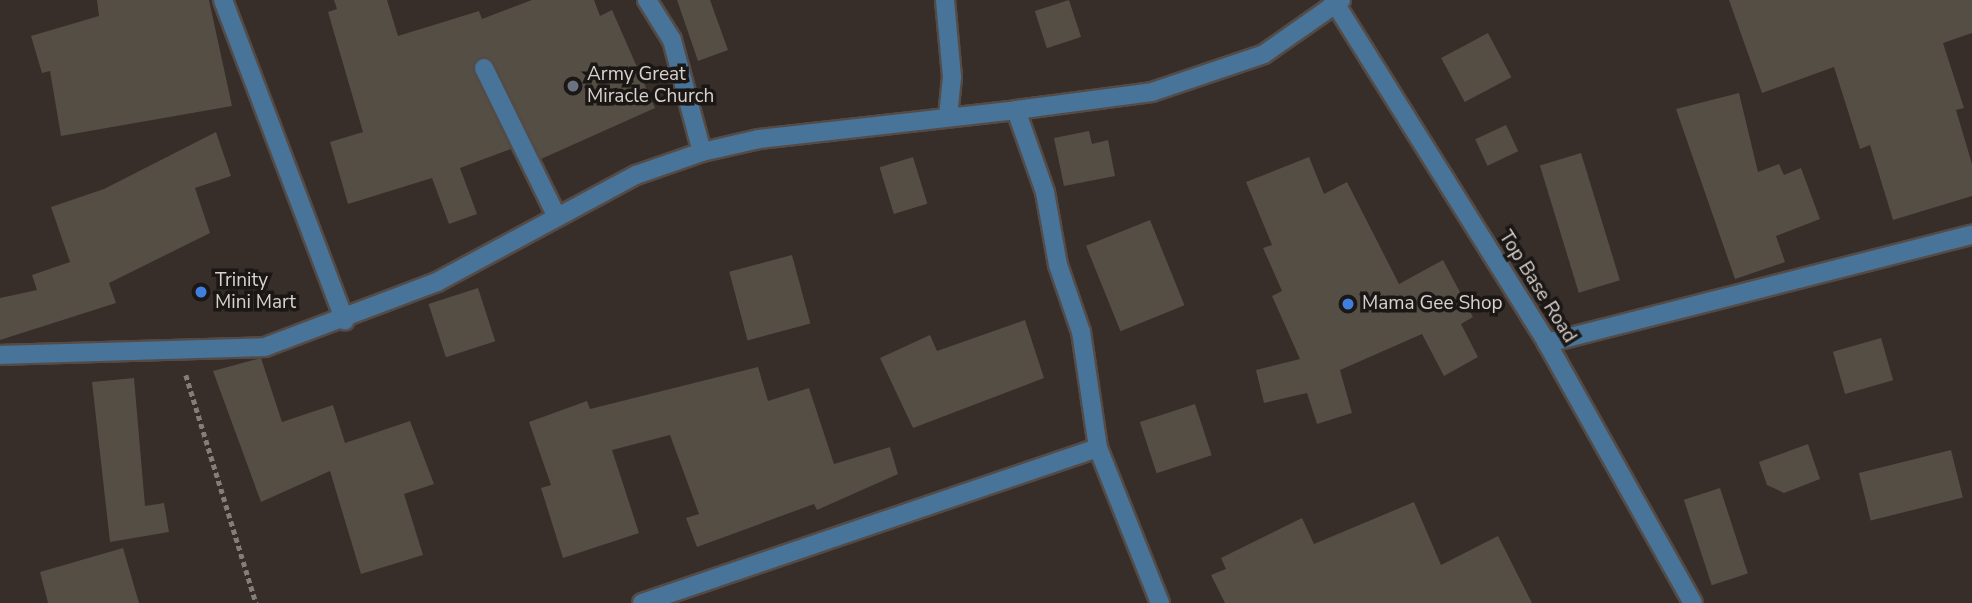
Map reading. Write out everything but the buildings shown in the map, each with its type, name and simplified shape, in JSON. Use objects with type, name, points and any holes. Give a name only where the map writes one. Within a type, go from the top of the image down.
[{"type":"street","points":[[223,0],[345,321]]},
{"type":"street","points":[[647,0],[673,40],[702,152]]},
{"type":"street","points":[[945,0],[952,77],[948,117]]},
{"type":"street","points":[[0,355],[105,349],[180,354],[265,347],[345,321],[437,282],[556,215],[636,175],[702,152],[948,117],[1152,92],[1264,54],[1336,1]]},
{"type":"street","name":"Top Base Road","points":[[1336,1],[1547,343],[1693,603]]},
{"type":"street","points":[[484,68],[556,215]]},
{"type":"street","points":[[1016,110],[1045,192],[1058,265],[1082,332],[1098,448],[1160,603]]},
{"type":"street","points":[[1547,343],[1972,235]]},
{"type":"street","points":[[642,603],[1098,448]]},
{"type":"path","points":[[180,354],[256,603]]},
{"type":"place","name":"Army Great Miracle Church","points":[[573,86]]},
{"type":"place","name":"Trinity Mini Mart","points":[[201,292]]},
{"type":"place","name":"Mama Gee Shop","points":[[1348,304]]}]
